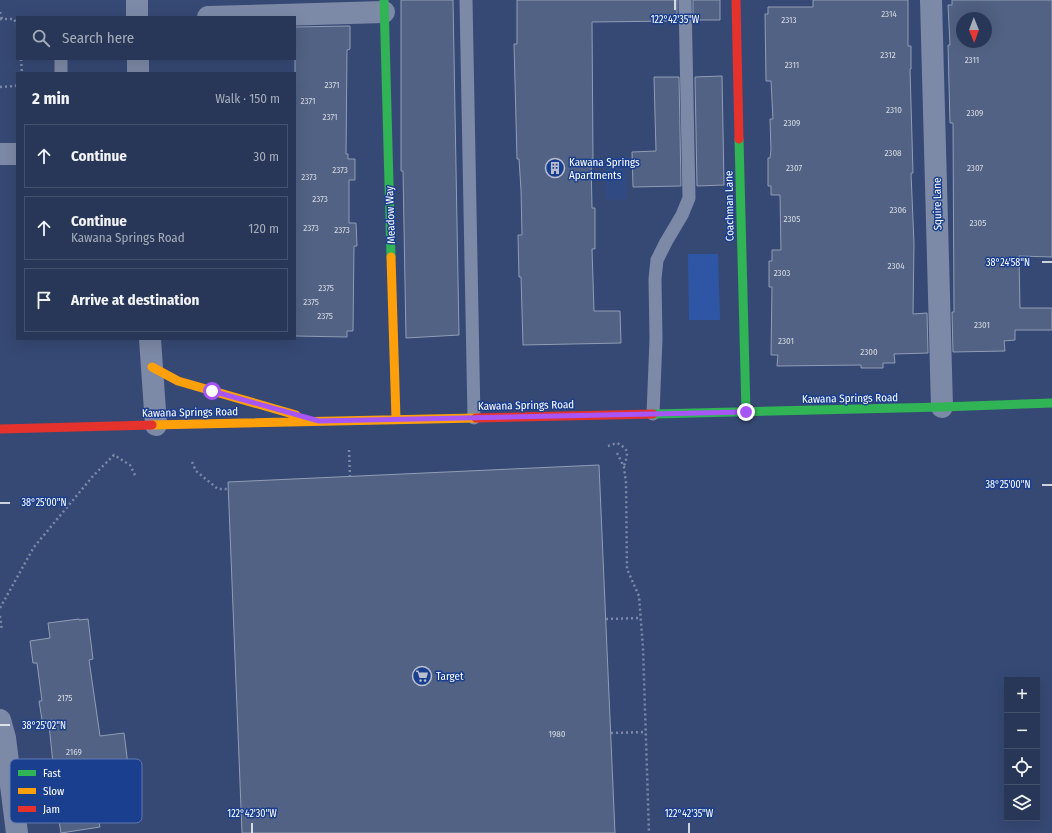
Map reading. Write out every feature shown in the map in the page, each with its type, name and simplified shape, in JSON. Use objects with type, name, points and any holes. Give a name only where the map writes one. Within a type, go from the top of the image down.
[{"type":"street","points":[[137,0],[137,16]]},
{"type":"street","name":"Coachman Lane","points":[[736,0],[746,412]]},
{"type":"street","name":"Squire Lane","points":[[931,0],[942,407]]},
{"type":"street","name":"Meadow Way","points":[[224,16],[384,6],[396,419]]},
{"type":"street","points":[[138,60],[138,72]]},
{"type":"street","points":[[0,154],[16,154]]},
{"type":"street","points":[[150,340],[156,425]]},
{"type":"street","points":[[152,367],[178,381],[319,421]]},
{"type":"street","name":"Kawana Springs Road","points":[[0,429],[746,412],[1052,403]]},
{"type":"street","points":[[0,720],[5,738],[10,778]]},
{"type":"street","points":[[16,823],[17,833]]},
{"type":"lane","points":[[466,0],[474,418]]},
{"type":"lane","points":[[653,414],[656,339],[655,280],[657,260],[682,215],[689,198],[685,0]]},
{"type":"lane","points":[[61,60],[62,72]]},
{"type":"path","points":[[0,12],[1,19],[14,19],[16,22]]},
{"type":"path","points":[[21,60],[22,72]]},
{"type":"path","points":[[0,87],[16,86]]},
{"type":"path","points":[[608,446],[617,443],[626,450],[628,453],[624,467]]},
{"type":"path","points":[[349,450],[350,476]]},
{"type":"path","points":[[617,453],[624,467],[626,483],[627,568],[638,596],[640,618],[650,833]]},
{"type":"path","points":[[0,608],[34,547],[93,476],[114,455],[130,465],[136,477]]},
{"type":"path","points":[[192,462],[196,471],[218,489],[228,489]]},
{"type":"path","points":[[0,616],[2,631]]},
{"type":"path","points":[[606,619],[640,618]]},
{"type":"path","points":[[611,733],[646,732]]},
{"type":"shaded area","points":[[626,157],[627,199],[606,200],[605,158]]},
{"type":"shaded area","points":[[688,254],[718,254],[720,320],[689,320]]},
{"type":"building","points":[[401,0],[453,0],[459,335],[406,338],[403,171],[401,171]]},
{"type":"building","name":"Kawana Springs Apartments","points":[[517,0],[677,0],[677,21],[592,22],[593,159],[591,159],[592,208],[595,208],[595,249],[592,249],[594,311],[620,311],[621,343],[523,345],[518,235],[522,235],[521,190],[519,159],[517,159],[514,44],[517,44]]},
{"type":"building","points":[[693,0],[720,0],[720,20],[693,20]]},
{"type":"building","points":[[813,0],[908,0],[908,46],[911,46],[910,69],[913,173],[911,173],[914,244],[913,314],[927,313],[928,353],[894,354],[895,363],[883,363],[883,368],[861,368],[861,365],[777,366],[778,355],[771,355],[772,287],[769,287],[769,261],[772,261],[772,250],[781,250],[780,195],[771,195],[771,186],[768,186],[768,158],[770,158],[771,150],[770,119],[773,119],[771,81],[766,81],[765,14],[768,14],[768,7],[813,7]]},
{"type":"building","points":[[952,0],[1052,0],[1052,257],[1019,256],[1020,308],[1052,308],[1052,330],[1015,330],[1015,340],[1004,341],[1005,351],[953,352],[953,123],[950,123],[948,45],[950,45],[948,5],[952,5]]},
{"type":"building","points":[[350,26],[350,49],[347,50],[346,154],[348,154],[348,159],[355,159],[355,180],[349,180],[349,223],[356,223],[357,246],[354,246],[353,331],[347,331],[347,337],[296,336],[296,27]]},
{"type":"building","points":[[722,76],[724,185],[697,186],[695,77]]},
{"type":"building","points":[[654,77],[679,77],[681,186],[633,187],[632,152],[656,151]]},
{"type":"building","name":"Target","points":[[599,465],[615,833],[242,833],[228,482]]},
{"type":"building","points":[[88,619],[93,659],[89,660],[100,736],[124,733],[127,759],[53,759],[49,725],[43,726],[39,701],[42,701],[37,663],[33,663],[30,641],[50,638],[48,623]]},
{"type":"building","points":[[59,823],[99,823],[100,827],[61,833]]},
{"type":"traffic: fast","points":[[384,0],[391,257]]},
{"type":"traffic: fast","points":[[739,139],[746,412]]},
{"type":"traffic: fast","points":[[653,414],[1052,403]]},
{"type":"traffic: slow","points":[[391,257],[396,419]]},
{"type":"traffic: slow","points":[[152,367],[178,381],[296,415]]},
{"type":"traffic: slow","points":[[152,425],[476,418]]},
{"type":"traffic: jam","points":[[736,0],[739,139]]},
{"type":"traffic: jam","points":[[476,418],[653,414]]},
{"type":"traffic: jam","points":[[0,429],[152,425]]},
{"type":"place","name":"Kawana Springs Apartments","points":[[555,168]]},
{"type":"place","name":"Target","points":[[422,676]]},
{"type":"route","points":[[212,391],[319,421],[746,412]]}]
